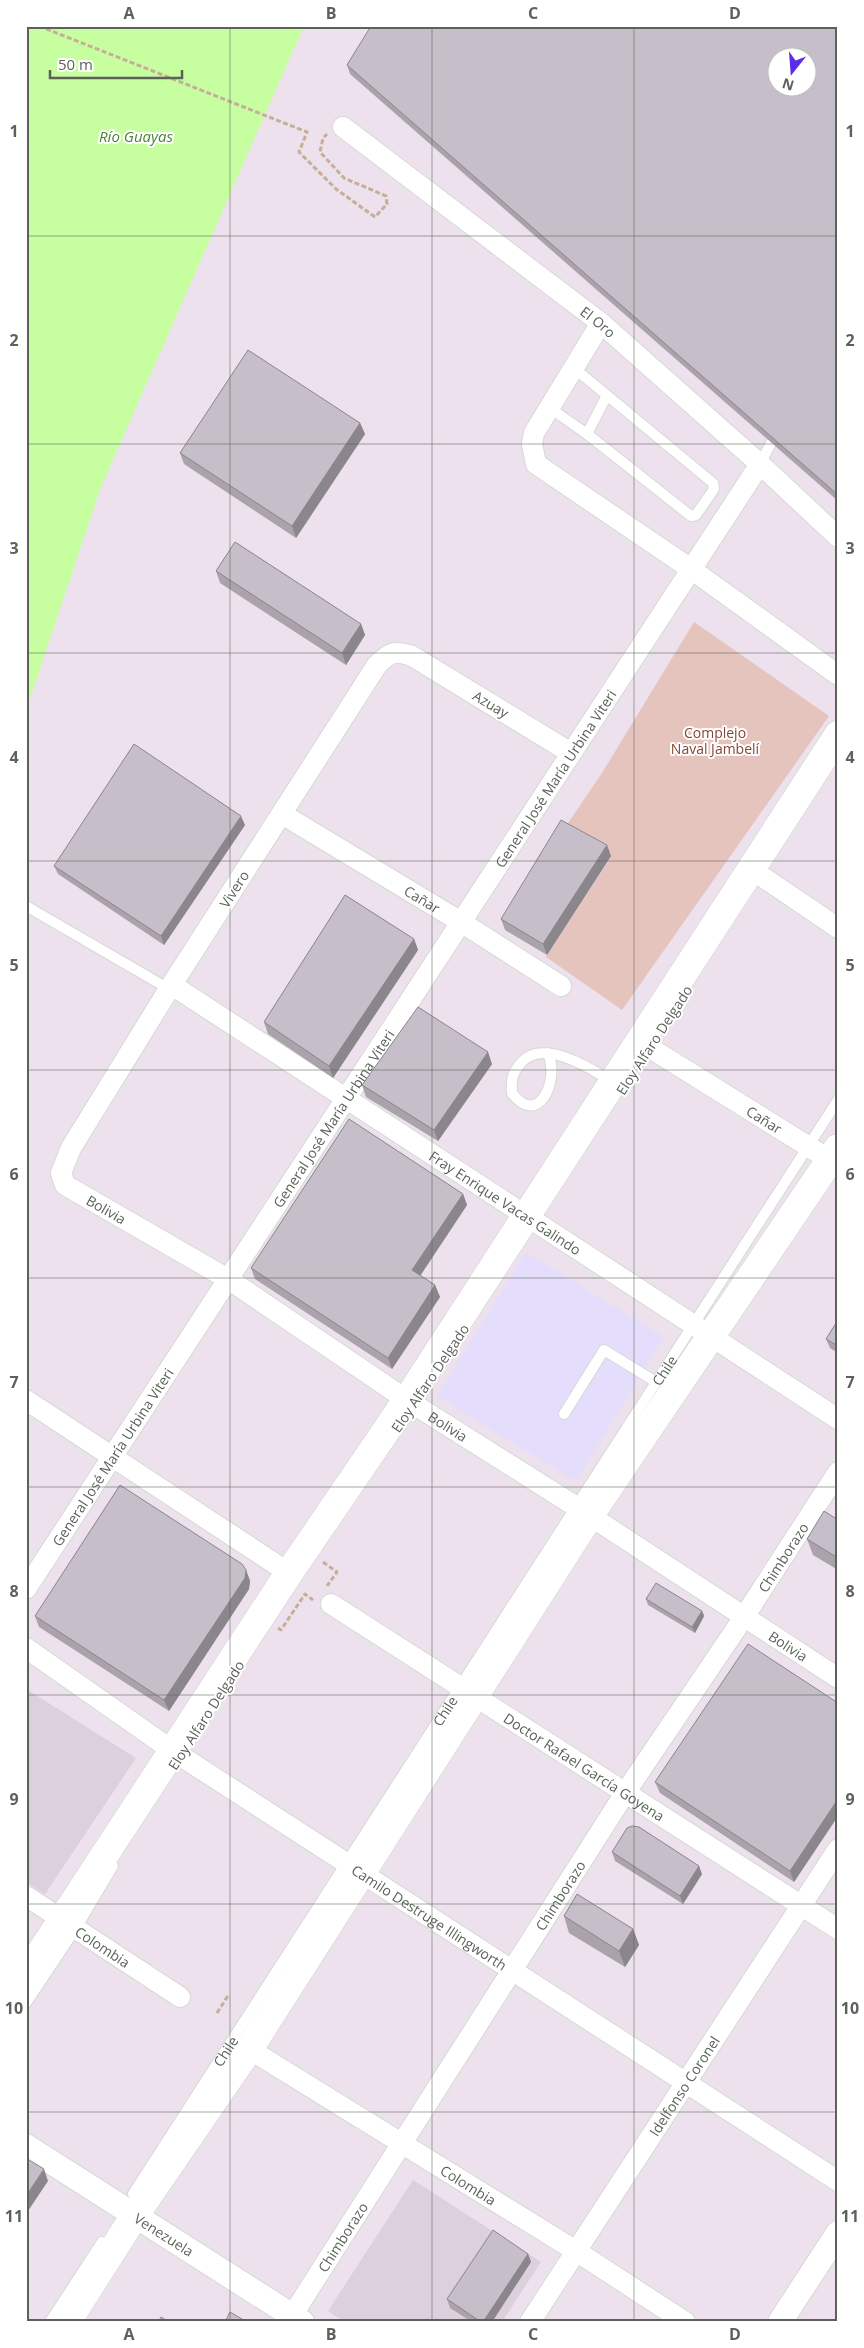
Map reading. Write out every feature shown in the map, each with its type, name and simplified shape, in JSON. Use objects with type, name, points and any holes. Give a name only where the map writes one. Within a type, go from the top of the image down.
[{"type":"main road","name":"Eloy Alfaro Delgado","points":[[26,1975],[70,1924],[289,1573],[410,1402],[533,1222],[612,1083],[647,1046],[758,874],[838,736]]},
{"type":"main road","name":"Chile","points":[[67,2322],[126,2213],[249,2049],[353,1866],[583,1511],[702,1331],[828,1155]]},
{"type":"street","name":"El Oro","points":[[343,127],[601,324],[760,464],[838,537]]},
{"type":"street","points":[[601,324],[534,433],[532,444],[536,464],[691,568],[838,675]]},
{"type":"street","name":"General José María Urbina Viteri","points":[[26,1589],[760,464]]},
{"type":"street","name":"Vivero","points":[[71,1148],[171,987],[377,665],[388,654],[397,651],[412,656]]},
{"type":"street","name":"Azuay","points":[[412,656],[571,753]]},
{"type":"street","name":"Cañar","points":[[282,814],[461,922],[561,986]]},
{"type":"street","points":[[758,874],[838,928]]},
{"type":"street","name":"Fray Enrique Vacas Galindo","points":[[171,987],[346,1098],[533,1222],[838,1419]]},
{"type":"street","name":"Cañar","points":[[647,1046],[828,1155]]},
{"type":"street","name":"Bolivia","points":[[71,1148],[61,1173],[65,1185],[228,1279],[410,1402],[583,1511],[838,1678]]},
{"type":"street","points":[[26,1400],[289,1573]]},
{"type":"street","name":"Chimborazo","points":[[294,2320],[401,2143],[512,1969],[625,1793],[744,1617],[838,1472]]},
{"type":"street","name":"Doctor Rafael García Goyena","points":[[325,1596],[467,1691],[838,1929]]},
{"type":"street","name":"Camilo Destruge Illingworth","points":[[26,1648],[176,1753],[838,2181]]},
{"type":"street","name":"Idelfonso Coronel","points":[[530,2322],[838,1849]]},
{"type":"street","name":"Colombia","points":[[26,1896],[180,1997]]},
{"type":"street","name":"Colombia","points":[[249,2049],[576,2251],[686,2322]]},
{"type":"street","name":"Venezuela","points":[[26,2146],[126,2213],[294,2320]]},
{"type":"street","points":[[780,2322],[838,2233]]},
{"type":"lane","points":[[550,408],[587,434],[691,516],[696,515],[714,489],[713,483],[606,397],[574,368]]},
{"type":"lane","points":[[587,434],[606,397]]},
{"type":"lane","name":"General José María Urbina Viteri","points":[[760,464],[784,418]]},
{"type":"lane","points":[[791,827],[838,755]]},
{"type":"lane","points":[[26,906],[171,987]]},
{"type":"lane","points":[[548,1053],[552,1063],[552,1080],[543,1098],[536,1104],[528,1105],[521,1102],[512,1093],[512,1077],[525,1057],[535,1053],[548,1053],[584,1063],[612,1083]]},
{"type":"lane","name":"Chile","points":[[828,1155],[838,1100]]},
{"type":"lane","name":"Eloy Alfaro Delgado","points":[[140,1821],[176,1753],[312,1555],[410,1402],[513,1256]]},
{"type":"lane","name":"Chile","points":[[583,1511],[656,1382],[702,1331]]},
{"type":"lane","points":[[564,1414],[604,1350],[656,1382]]},
{"type":"lane","name":"Eloy Alfaro Delgado","points":[[26,2003],[70,1924],[120,1854]]},
{"type":"lane","name":"Chile","points":[[126,2213],[353,1866]]},
{"type":"lane","points":[[50,2322],[108,2232]]},
{"type":"path","points":[[39,26],[307,132],[299,152],[336,189],[375,218],[387,204],[386,196],[344,178],[320,152],[323,138],[330,130],[343,127]]},
{"type":"path","points":[[268,1621],[281,1630],[305,1594],[316,1602],[325,1596],[337,1572],[312,1555]]},
{"type":"path","points":[[217,2013],[229,1994]]},
{"type":"shaded area","points":[[526,1253],[664,1337],[576,1481],[437,1396]]},
{"type":"shaded area","points":[[26,1689],[136,1758],[45,1894],[26,1882]]},
{"type":"shaded area","points":[[413,2180],[541,2262],[502,2322],[345,2322],[328,2311]]},
{"type":"green space","name":"Complejo Naval Jambelí","points":[[694,622],[829,716],[622,1010],[546,957],[611,857],[566,826],[602,773]]},
{"type":"water","name":"Río Guayas","points":[[26,26],[304,26],[101,487],[26,710]]},
{"type":"building","points":[[371,26],[838,26],[838,495],[347,65]]},
{"type":"building","points":[[248,350],[360,423],[292,526],[180,453]]},
{"type":"building","points":[[235,542],[361,624],[342,653],[216,571]]},
{"type":"building","points":[[134,744],[241,816],[161,936],[54,866]]},
{"type":"building","points":[[561,820],[607,845],[543,944],[501,919]]},
{"type":"building","points":[[345,895],[414,939],[329,1066],[264,1022]]},
{"type":"building","points":[[418,1007],[488,1052],[434,1130],[362,1085]]},
{"type":"building","points":[[349,1119],[463,1194],[412,1270],[435,1285],[388,1358],[251,1268]]},
{"type":"building","points":[[838,1320],[838,1346],[826,1339]]},
{"type":"building","points":[[120,1485],[242,1564],[246,1570],[245,1578],[164,1700],[35,1616]]},
{"type":"building","points":[[824,1511],[838,1520],[838,1558],[807,1539]]},
{"type":"building","points":[[656,1583],[702,1611],[692,1627],[646,1599]]},
{"type":"building","points":[[748,1644],[838,1703],[838,1799],[790,1871],[655,1782]]},
{"type":"building","points":[[632,1826],[639,1827],[699,1866],[680,1896],[612,1852],[627,1828]]},
{"type":"building","points":[[577,1894],[633,1929],[619,1951],[564,1916]]},
{"type":"building","points":[[26,2158],[44,2169],[26,2196]]},
{"type":"building","points":[[493,2230],[528,2254],[483,2322],[481,2322],[447,2299]]},
{"type":"building","points":[[230,2312],[247,2322],[225,2322]]},
{"type":"building","points":[[161,2317],[169,2322],[158,2322]]}]
